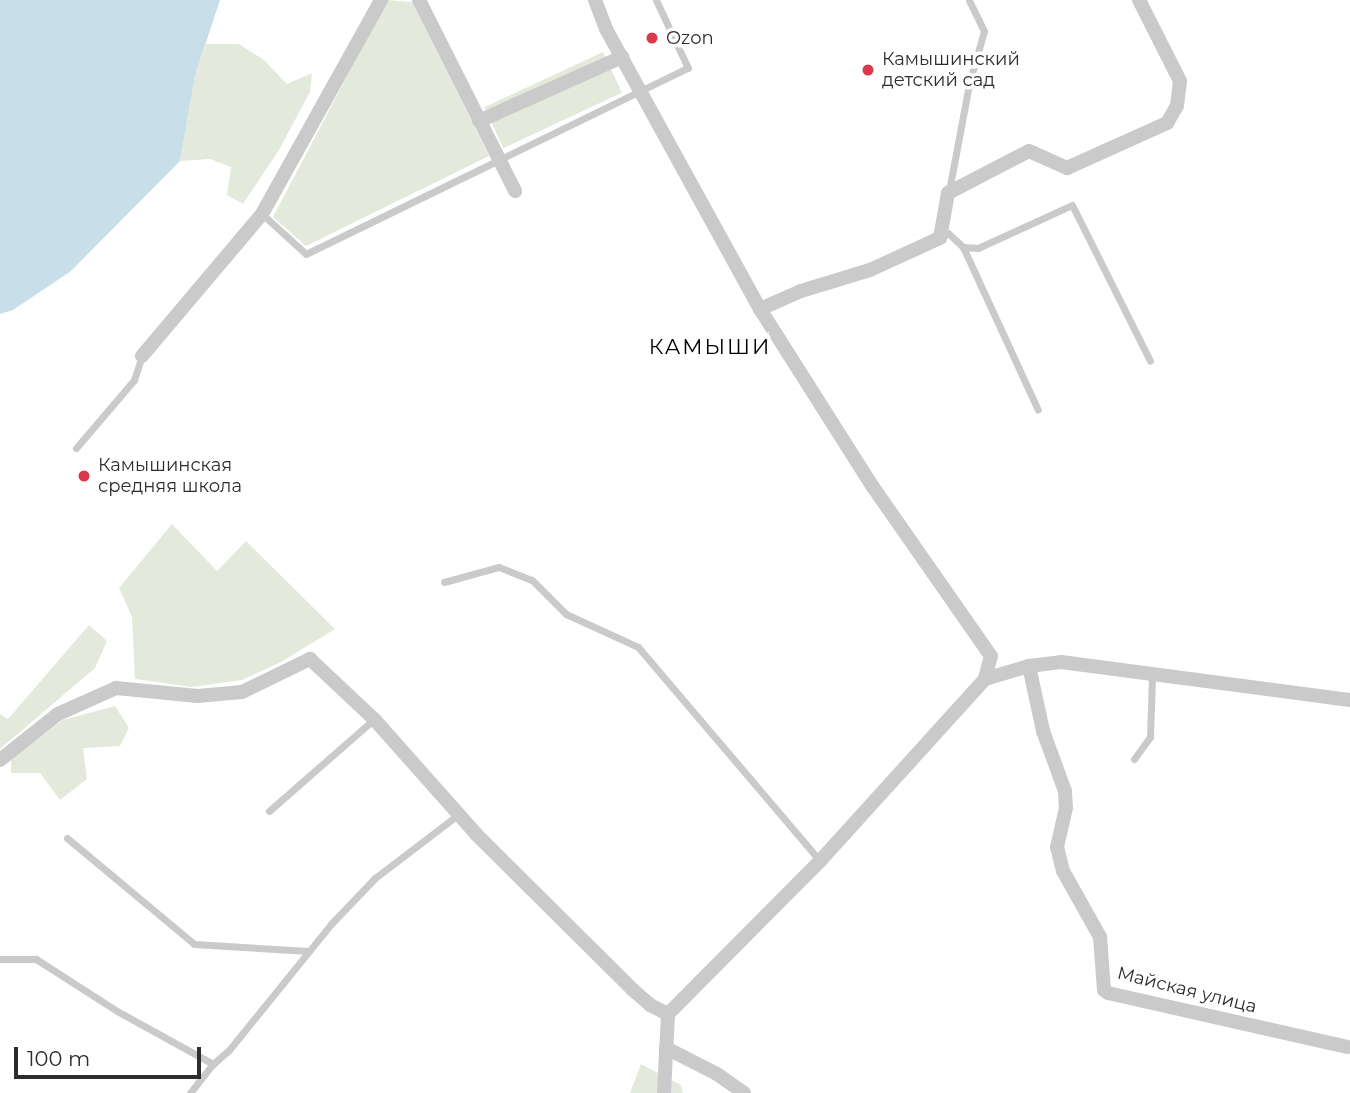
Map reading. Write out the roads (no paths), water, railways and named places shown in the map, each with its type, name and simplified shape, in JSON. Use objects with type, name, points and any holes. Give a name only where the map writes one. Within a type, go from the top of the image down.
[{"type":"street","points":[[142,356],[262,214],[381,0]]},
{"type":"street","points":[[419,0],[515,191]]},
{"type":"street","points":[[595,0],[622,57],[760,309],[873,487],[991,656],[985,680],[820,861],[668,1014],[664,1093]]},
{"type":"street","points":[[760,309],[802,291],[870,270],[940,237],[948,193],[1029,151],[1068,168],[1167,123],[1177,106],[1180,81],[1139,0]]},
{"type":"street","points":[[479,121],[622,57]]},
{"type":"street","points":[[0,760],[58,714],[116,688],[198,696],[242,692],[310,659],[374,719],[459,814],[650,1006],[668,1014]]},
{"type":"street","points":[[985,680],[1028,666],[1061,662],[1350,700]]},
{"type":"street","name":"Майская улица","points":[[1028,666],[1043,731],[1065,791],[1066,808],[1057,847],[1063,871],[1100,937],[1104,990],[1347,1047]]},
{"type":"street","points":[[666,1048],[717,1074],[744,1093]]},
{"type":"lane","points":[[262,214],[306,254],[688,68],[656,0]]},
{"type":"lane","points":[[948,193],[969,84],[984,31],[969,0]]},
{"type":"lane","points":[[963,247],[978,248],[1072,205],[1150,361]]},
{"type":"lane","points":[[940,237],[948,233],[963,247],[1038,410]]},
{"type":"lane","points":[[76,448],[134,380],[142,356]]},
{"type":"lane","points":[[444,582],[499,567],[532,580],[566,614],[638,647],[820,861]]},
{"type":"lane","points":[[1134,759],[1150,737],[1152,676]]},
{"type":"lane","points":[[269,811],[374,719]]},
{"type":"lane","points":[[190,1093],[213,1064],[229,1050],[309,951],[375,878],[459,814]]},
{"type":"lane","points":[[67,838],[194,944],[309,951]]},
{"type":"lane","points":[[0,959],[36,959],[117,1011],[213,1064]]},
{"type":"water","points":[[0,0],[220,0],[195,76],[180,161],[71,271],[13,310],[0,314]]},
{"type":"place","name":"Ozon","points":[[652,38]]},
{"type":"place","name":"Камышинский детский сад","points":[[868,70]]},
{"type":"place","name":"Камышинская средняя школа","points":[[84,476]]},
{"type":"district","name":"КАМЫШИ","points":[[710,347]]}]
